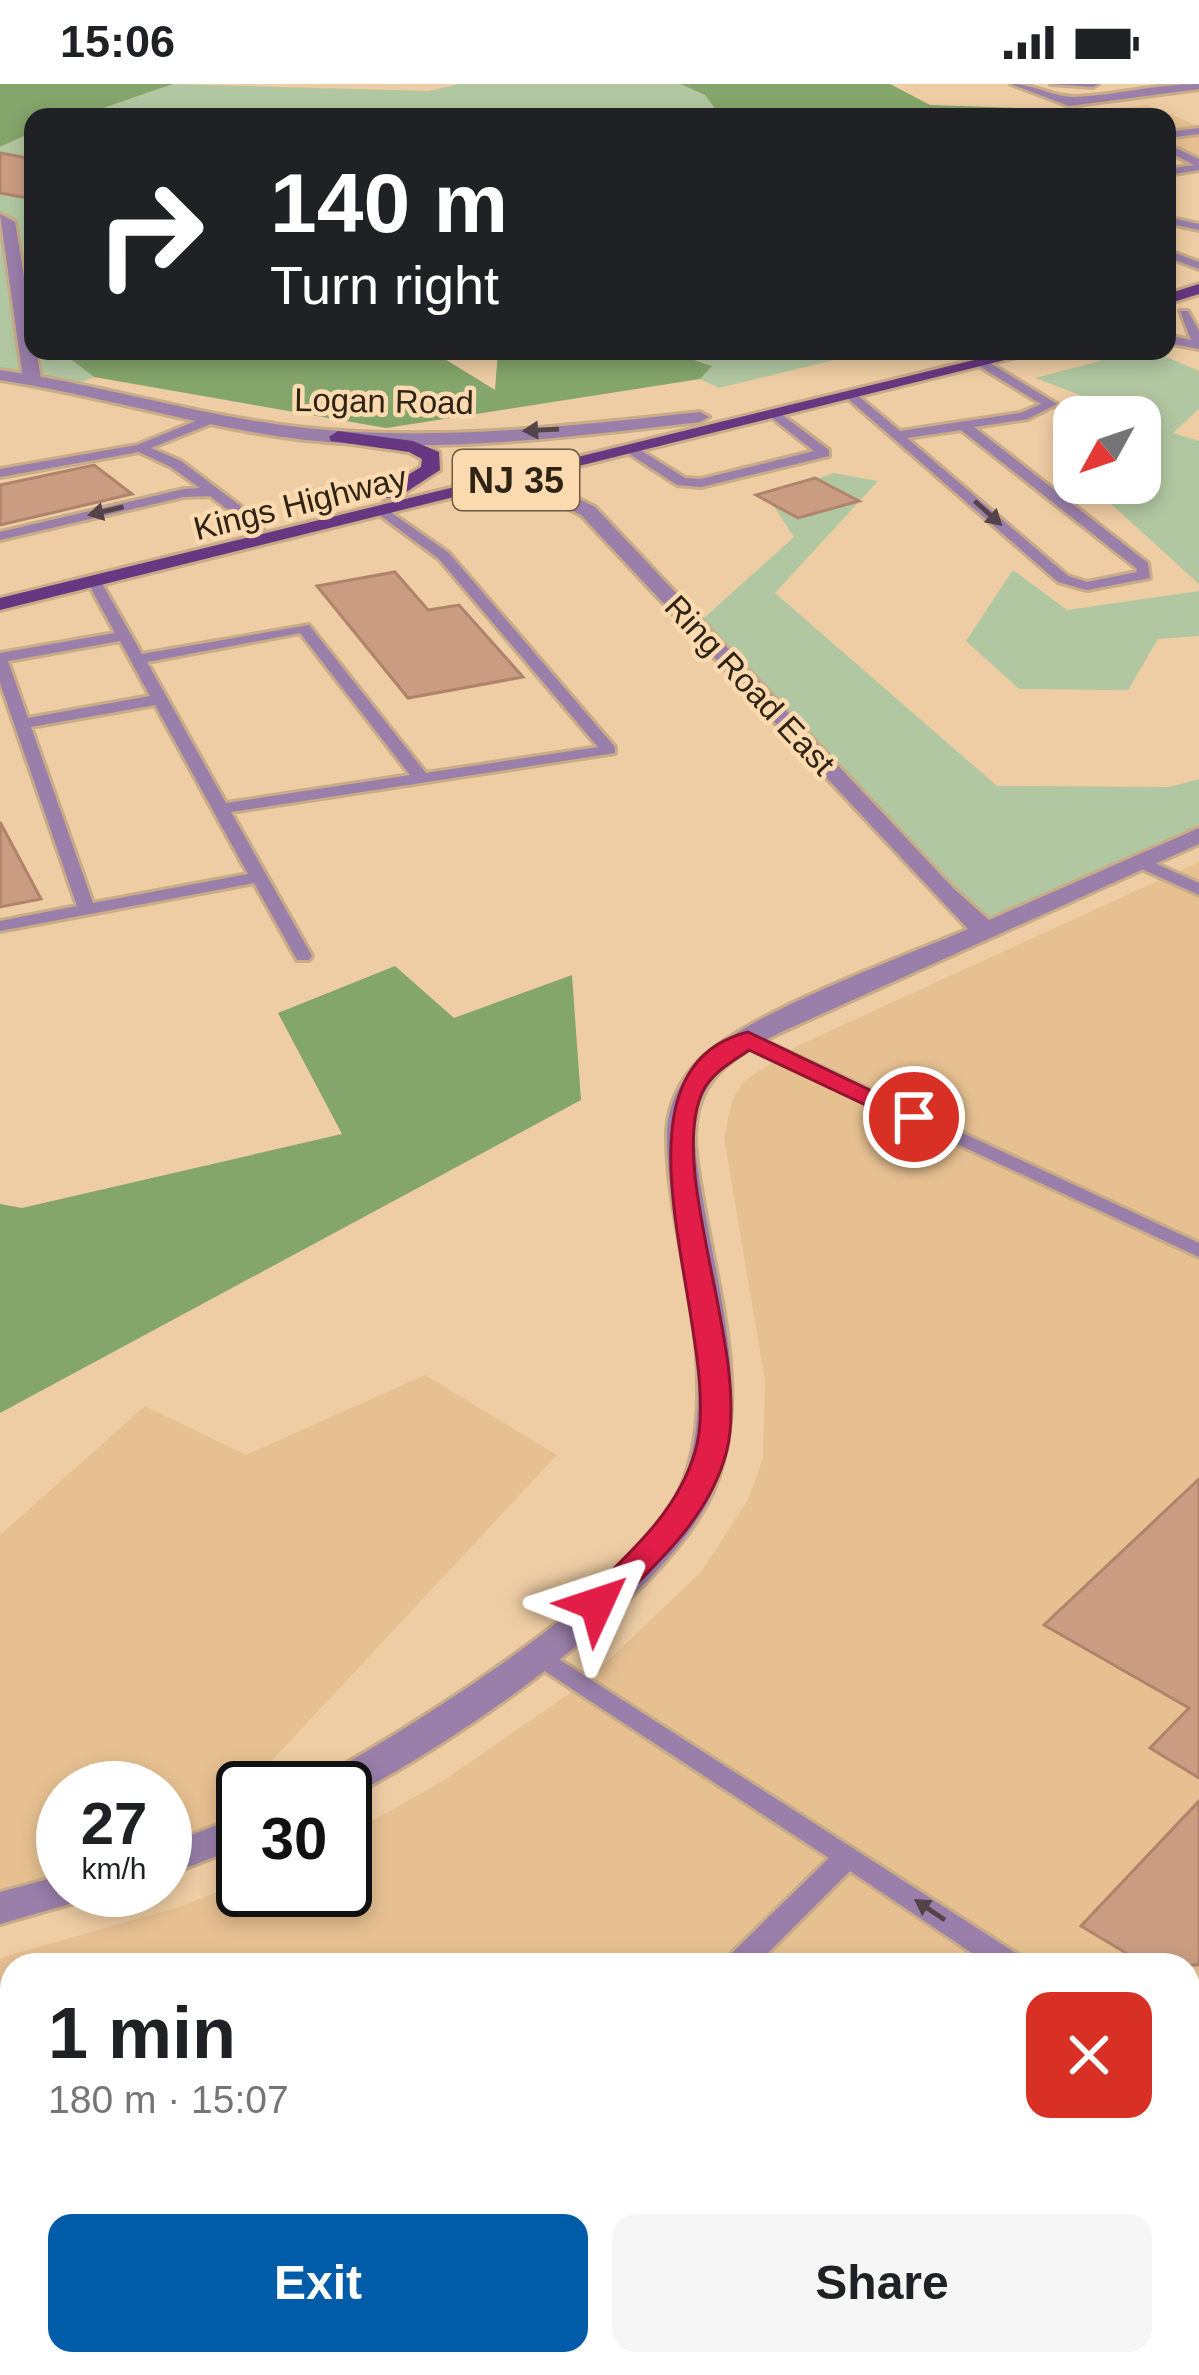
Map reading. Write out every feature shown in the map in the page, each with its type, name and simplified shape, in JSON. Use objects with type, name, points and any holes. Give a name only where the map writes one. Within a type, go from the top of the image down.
[{"type":"main road","name":"Kings Highway","points":[[0,604],[388,504],[499,467],[961,360]]},
{"type":"main road","name":"Kings Highway","points":[[0,586],[258,526],[522,479],[852,397],[966,360]]},
{"type":"main road","points":[[338,437],[413,447],[432,456],[430,470],[388,504]]},
{"type":"street","points":[[1018,84],[1062,101],[1199,85]]},
{"type":"street","points":[[2,222],[24,337]]},
{"type":"street","points":[[28,360],[32,379]]},
{"type":"street","name":"Logan Road","points":[[0,375],[213,418],[338,437],[700,417]]},
{"type":"street","name":"Ring Road East","points":[[499,467],[588,511],[945,894],[984,928]]},
{"type":"street","points":[[372,1765],[474,1705],[540,1657],[654,1552],[698,1488],[712,1450],[715,1381],[680,1138],[689,1094],[704,1071],[748,1040],[984,928],[1199,835]]},
{"type":"street","points":[[0,1909],[36,1898]]},
{"type":"lane","points":[[1056,84],[1093,84]]},
{"type":"lane","points":[[1084,85],[1110,97]]},
{"type":"lane","points":[[1181,301],[1199,344]]},
{"type":"lane","points":[[901,435],[1024,416],[1051,404],[980,360]]},
{"type":"lane","points":[[852,397],[1063,579],[1087,586],[1145,575],[1143,566],[964,426]]},
{"type":"lane","points":[[632,452],[682,482],[701,483],[824,453],[777,415]]},
{"type":"lane","points":[[0,473],[140,448],[213,418]]},
{"type":"lane","points":[[140,448],[176,464],[258,526]]},
{"type":"lane","points":[[0,536],[184,493],[213,492]]},
{"type":"lane","points":[[221,809],[609,750],[444,556],[388,504]]},
{"type":"lane","points":[[95,583],[303,956]]},
{"type":"lane","points":[[138,659],[304,628],[421,778]]},
{"type":"lane","points":[[87,910],[0,660],[125,636]]},
{"type":"lane","points":[[22,724],[160,699]]},
{"type":"lane","points":[[1139,861],[1199,890]]},
{"type":"lane","points":[[0,926],[259,877]]},
{"type":"lane","points":[[748,1040],[1199,1251]]},
{"type":"lane","points":[[540,1657],[994,1953]]},
{"type":"lane","points":[[750,1953],[848,1856]]},
{"type":"shaded area","points":[[1176,117],[1199,126],[1199,170],[1176,159]]},
{"type":"shaded area","points":[[1199,862],[1199,1953],[18,1953],[144,1917],[192,1917],[192,1902],[216,1893],[216,1917],[372,1917],[372,1821],[443,1781],[583,1684],[700,1573],[748,1500],[763,1457],[765,1381],[724,1138],[732,1101],[743,1082],[797,1046]]},
{"type":"shaded area","points":[[425,1375],[557,1455],[271,1761],[216,1761],[216,1820],[193,1845],[192,1761],[36,1761],[36,1888],[0,1898],[0,1535],[145,1406],[246,1455]]},
{"type":"green space","points":[[0,84],[173,84],[103,108],[24,108],[24,136],[0,147]]},
{"type":"green space","points":[[173,84],[429,91],[459,84],[680,84],[705,95],[714,108],[103,108]]},
{"type":"green space","points":[[680,84],[890,84],[930,105],[1019,108],[714,108],[705,95]]},
{"type":"green space","points":[[24,136],[24,360],[73,360],[94,377],[74,385],[0,376],[0,147]]},
{"type":"green space","points":[[72,360],[447,360],[495,390],[497,360],[695,360],[712,366],[700,379],[386,428],[94,377]]},
{"type":"green space","points":[[696,360],[833,360],[719,388],[700,379],[711,365]]},
{"type":"green space","points":[[1104,360],[1174,360],[1199,371],[1199,409],[1173,433],[1199,441],[1199,584],[1111,504],[1161,504],[1161,396],[1082,396],[1035,378]]},
{"type":"green space","points":[[834,473],[878,481],[775,593],[997,786],[1169,787],[1199,779],[1199,840],[984,935],[695,626],[794,537],[767,496]]},
{"type":"green space","points":[[1013,570],[1067,610],[1199,591],[1199,636],[1158,639],[1128,690],[1019,689],[966,641]]},
{"type":"green space","points":[[395,966],[454,1018],[572,975],[581,1100],[0,1413],[0,1204],[22,1208],[342,1134],[278,1013]]},
{"type":"building","points":[[0,153],[24,157],[24,197],[0,193]]},
{"type":"building","points":[[94,465],[132,494],[0,525],[0,485]]},
{"type":"building","points":[[815,478],[859,501],[798,518],[756,495]]},
{"type":"building","points":[[395,572],[428,610],[459,605],[523,677],[408,698],[317,586]]},
{"type":"building","points":[[0,822],[41,899],[0,907]]},
{"type":"building","points":[[1199,1479],[1199,1778],[1150,1748],[1189,1708],[1044,1625]]},
{"type":"building","points":[[1199,1801],[1199,1953],[1126,1953],[1081,1926]]},
{"type":"route","points":[[597,1604],[654,1552],[679,1521],[712,1450],[715,1381],[680,1138],[689,1094],[704,1071],[748,1040],[914,1117]]}]
